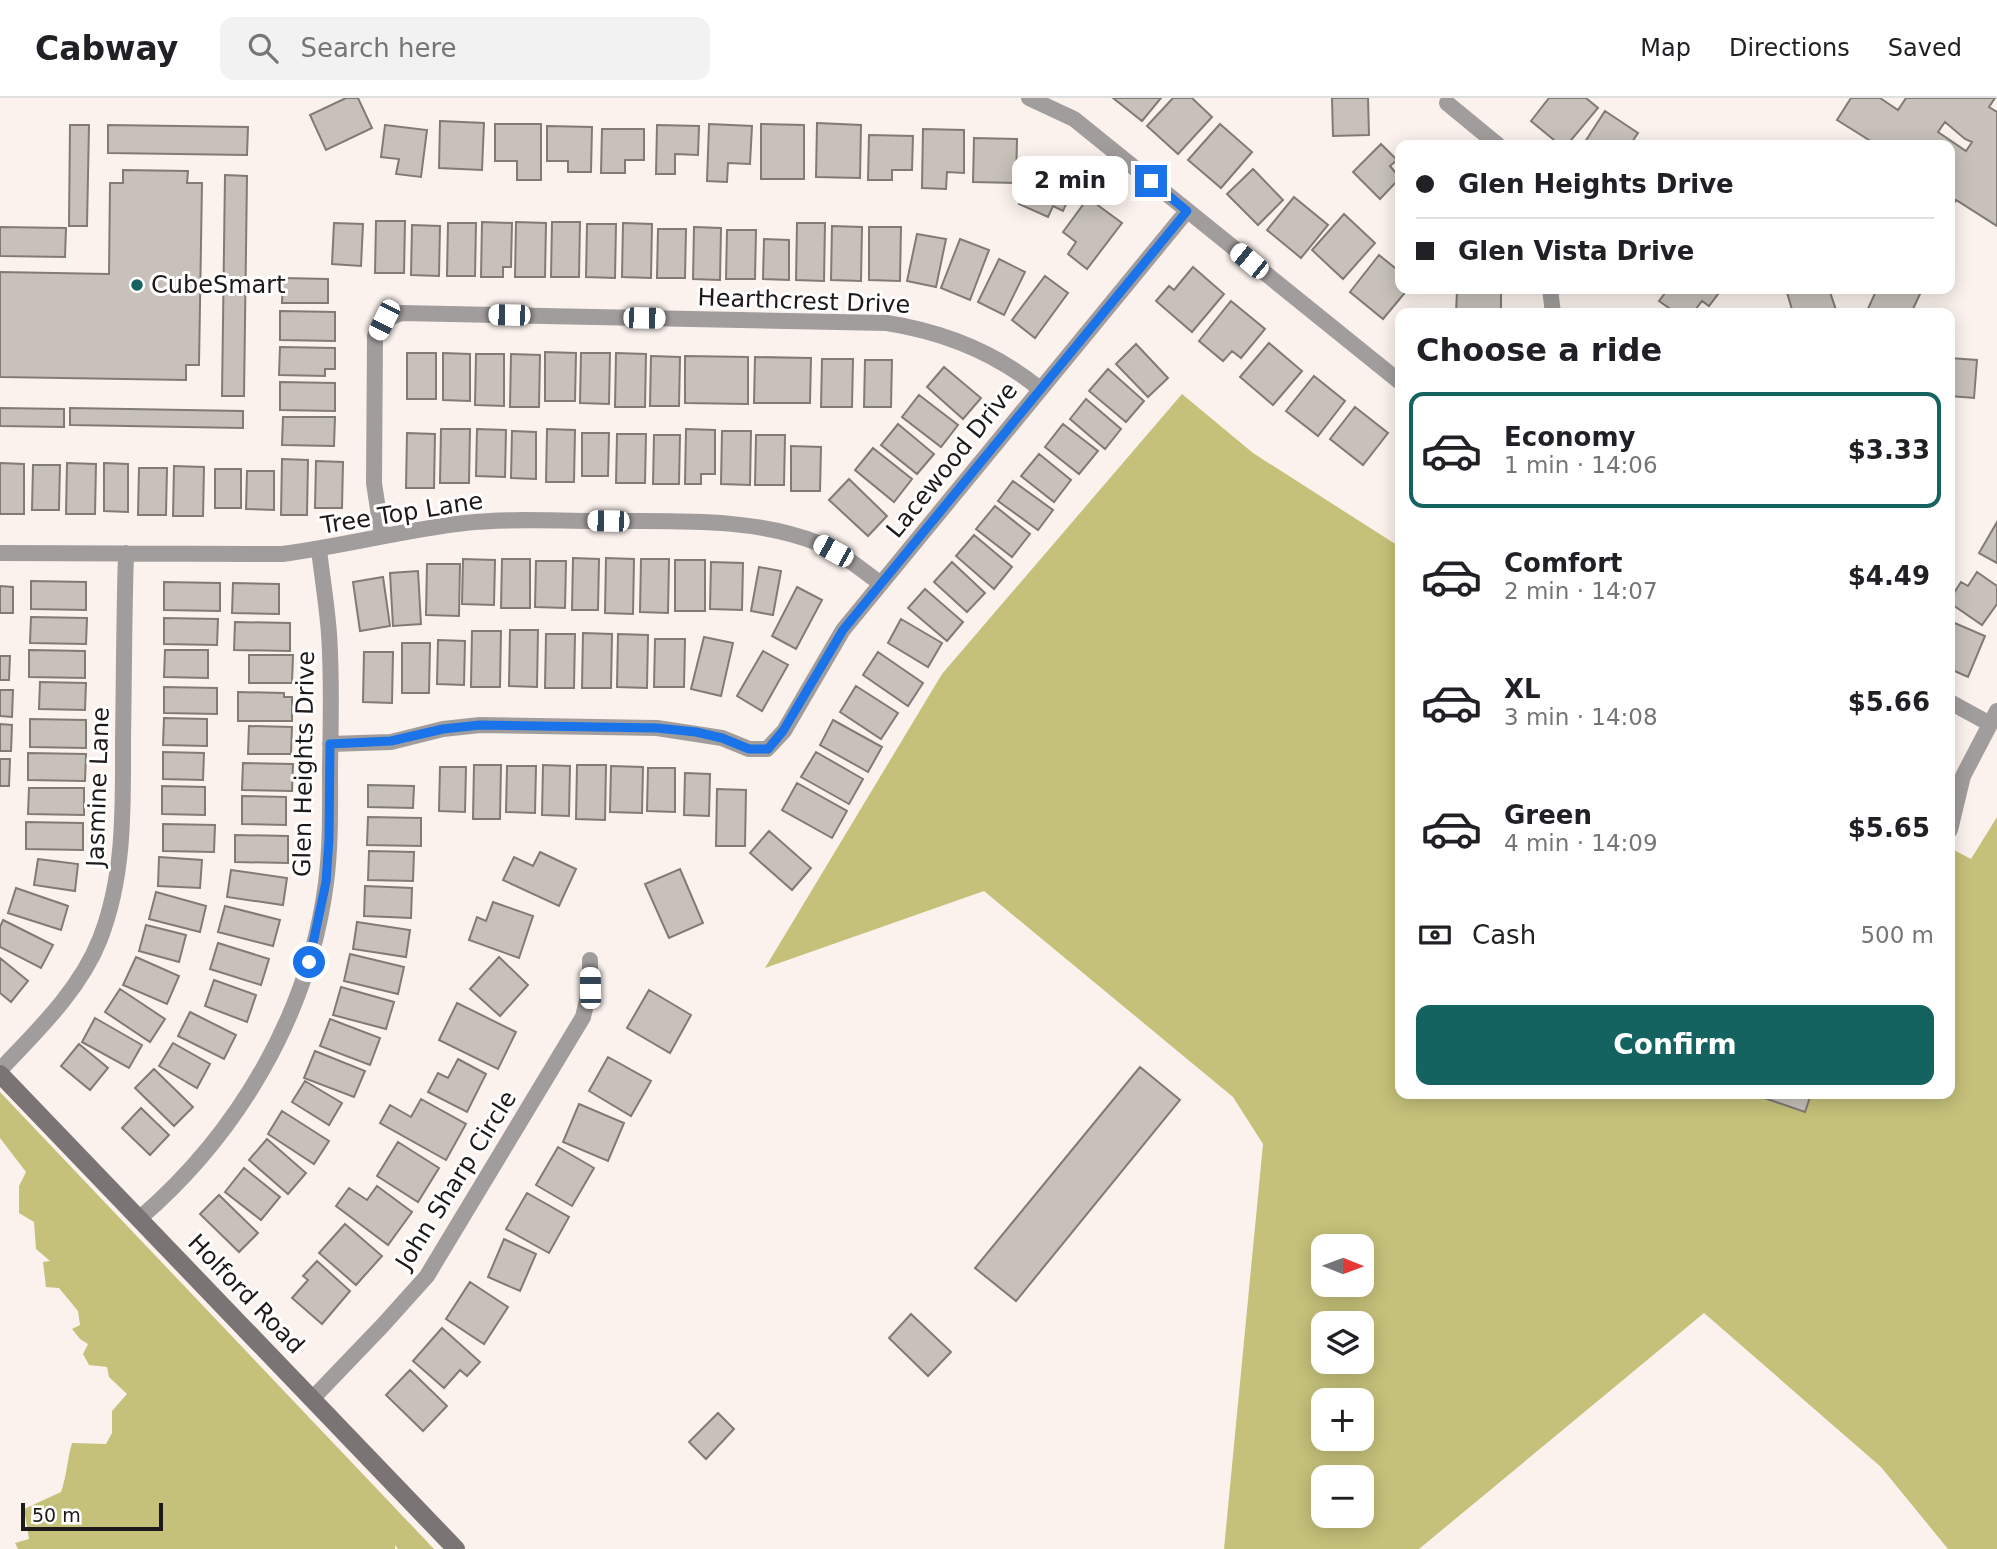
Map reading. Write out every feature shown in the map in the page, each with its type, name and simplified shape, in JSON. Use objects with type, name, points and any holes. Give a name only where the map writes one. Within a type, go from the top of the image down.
[{"type":"street","points":[[1029,98],[1074,119],[1395,378]]},
{"type":"street","points":[[1447,103],[1491,140]]},
{"type":"street","name":"Lacewood Drive","points":[[330,744],[391,741],[443,729],[480,725],[657,728],[696,732],[722,738],[749,749],[768,749],[783,731],[843,630],[1187,211]]},
{"type":"street","name":"Hearthcrest Drive","points":[[382,536],[376,507],[373,456],[375,336],[384,320],[401,313],[887,323],[923,328],[951,337],[1002,362],[1040,389]]},
{"type":"street","name":"Tree Top Lane","points":[[0,553],[255,555],[319,549],[469,522],[642,522],[749,526],[786,533],[819,543],[848,559],[880,583]]},
{"type":"street","name":"Glen Heights Drive","points":[[140,1218],[197,1163],[236,1113],[266,1063],[290,1013],[309,962],[326,882],[329,839],[329,634],[319,549]]},
{"type":"street","name":"Jasmine Lane","points":[[0,1072],[74,985],[99,941],[116,888],[122,836],[125,554]]},
{"type":"street","points":[[1955,704],[1993,718],[1963,776],[1955,809]]},
{"type":"street","name":"John Sharp Circle","points":[[313,1398],[427,1276],[583,1017],[590,988],[590,960]]},
{"type":"street","name":"Holford Road","points":[[0,1072],[456,1549]]},
{"type":"shaded area","points":[[1182,394],[1253,453],[1395,544],[1395,1099],[1955,1099],[1955,851],[1971,859],[1997,817],[1997,1549],[1948,1549],[1881,1467],[1704,1313],[1419,1549],[1224,1549],[1263,1144],[1233,1097],[984,891],[765,968],[942,674]]},
{"type":"shaded area","points":[[0,1092],[434,1549],[398,1549],[395,1545],[395,1549],[18,1549],[15,1543],[29,1539],[24,1509],[61,1492],[72,1443],[106,1444],[112,1433],[112,1411],[127,1394],[109,1377],[107,1367],[89,1365],[83,1354],[88,1344],[72,1329],[80,1325],[78,1311],[59,1288],[46,1287],[43,1262],[50,1261],[36,1249],[34,1222],[19,1213],[19,1186],[26,1172],[0,1138]]},
{"type":"building","points":[[346,98],[358,98],[372,128],[326,150],[310,115]]},
{"type":"building","points":[[1113,98],[1161,98],[1142,121]]},
{"type":"building","points":[[1173,98],[1192,98],[1212,117],[1178,154],[1147,126]]},
{"type":"building","points":[[1332,98],[1368,98],[1369,135],[1333,136]]},
{"type":"building","points":[[1549,98],[1586,98],[1598,108],[1571,140],[1554,140],[1531,121]]},
{"type":"building","points":[[1851,98],[1880,98],[1898,110],[1906,98],[1995,98],[1989,107],[1997,112],[1997,226],[1955,202],[1955,144],[1966,151],[1972,142],[1945,122],[1938,132],[1950,140],[1869,140],[1837,120]]},
{"type":"building","points":[[1605,111],[1638,133],[1633,140],[1586,140]]},
{"type":"building","points":[[440,121],[484,123],[482,170],[439,168]]},
{"type":"building","points":[[817,123],[861,125],[860,178],[816,177]]},
{"type":"building","points":[[495,124],[541,124],[541,180],[517,180],[517,161],[495,161]]},
{"type":"building","points":[[709,124],[752,126],[750,164],[728,163],[727,182],[707,181]]},
{"type":"building","points":[[761,124],[804,125],[804,179],[761,179]]},
{"type":"building","points":[[1220,124],[1252,152],[1221,188],[1188,160]]},
{"type":"building","points":[[70,125],[89,125],[87,226],[69,226]]},
{"type":"building","points":[[108,125],[248,127],[247,155],[108,153]]},
{"type":"building","points":[[385,125],[427,130],[421,177],[396,174],[399,159],[381,157]]},
{"type":"building","points":[[657,125],[699,126],[698,155],[675,154],[675,174],[656,174]]},
{"type":"building","points":[[547,126],[592,127],[591,172],[568,172],[568,161],[547,161]]},
{"type":"building","points":[[602,129],[644,129],[644,160],[625,160],[625,173],[601,173]]},
{"type":"building","points":[[923,129],[964,130],[964,173],[947,172],[946,189],[922,188]]},
{"type":"building","points":[[869,135],[913,136],[912,170],[892,170],[892,180],[868,180]]},
{"type":"building","points":[[974,138],[1017,139],[1016,183],[973,182]]},
{"type":"building","points":[[1381,144],[1395,158],[1390,166],[1395,172],[1395,183],[1380,199],[1353,172]]},
{"type":"building","points":[[1040,158],[1079,175],[1063,211],[1053,206],[1048,217],[1019,204]]},
{"type":"building","points":[[1253,169],[1283,200],[1258,225],[1227,194]]},
{"type":"building","points":[[123,170],[188,171],[187,183],[202,183],[199,365],[186,365],[186,380],[0,377],[0,272],[109,274],[110,183],[123,183]]},
{"type":"building","points":[[225,175],[247,176],[244,396],[222,396]]},
{"type":"building","points":[[1294,197],[1328,225],[1301,258],[1267,230]]},
{"type":"building","points":[[1088,198],[1122,223],[1087,269],[1068,254],[1076,242],[1063,232]]},
{"type":"building","points":[[1344,214],[1375,243],[1343,279],[1312,250]]},
{"type":"building","points":[[376,221],[405,221],[404,273],[375,273]]},
{"type":"building","points":[[482,222],[512,223],[511,267],[503,267],[503,277],[481,277]]},
{"type":"building","points":[[516,222],[546,223],[545,277],[515,277]]},
{"type":"building","points":[[552,222],[580,222],[579,277],[551,277]]},
{"type":"building","points":[[334,223],[363,224],[361,266],[332,264]]},
{"type":"building","points":[[448,223],[476,223],[475,276],[447,276]]},
{"type":"building","points":[[623,223],[652,224],[651,278],[622,277]]},
{"type":"building","points":[[797,223],[825,223],[824,281],[796,280]]},
{"type":"building","points":[[587,224],[616,224],[615,278],[586,277]]},
{"type":"building","points":[[412,225],[440,226],[439,276],[411,275]]},
{"type":"building","points":[[832,226],[862,227],[861,281],[831,280]]},
{"type":"building","points":[[0,227],[66,228],[65,257],[0,256]]},
{"type":"building","points":[[694,227],[721,228],[720,280],[693,279]]},
{"type":"building","points":[[869,227],[901,227],[900,281],[869,280]]},
{"type":"building","points":[[658,229],[686,229],[685,278],[657,278]]},
{"type":"building","points":[[727,230],[756,230],[755,279],[726,279]]},
{"type":"building","points":[[917,234],[946,239],[936,287],[907,281]]},
{"type":"building","points":[[764,239],[789,240],[789,280],[763,279]]},
{"type":"building","points":[[960,239],[989,250],[970,300],[941,288]]},
{"type":"building","points":[[1379,255],[1395,268],[1395,294],[1404,294],[1383,319],[1350,292]]},
{"type":"building","points":[[999,259],[1025,272],[1004,315],[978,302]]},
{"type":"building","points":[[1193,267],[1224,294],[1192,332],[1156,301],[1169,286],[1174,290]]},
{"type":"building","points":[[1045,276],[1068,293],[1035,338],[1012,320]]},
{"type":"building","points":[[283,278],[328,279],[328,303],[282,303]]},
{"type":"building","points":[[1457,294],[1501,294],[1501,308],[1456,308]]},
{"type":"building","points":[[1664,294],[1718,294],[1709,306],[1702,301],[1697,308],[1669,308],[1659,301]]},
{"type":"building","points":[[1787,294],[1831,294],[1835,308],[1792,308]]},
{"type":"building","points":[[1875,294],[1920,294],[1913,308],[1868,308]]},
{"type":"building","points":[[1231,301],[1265,329],[1241,358],[1232,351],[1223,361],[1199,341]]},
{"type":"building","points":[[280,311],[335,312],[335,341],[280,340]]},
{"type":"building","points":[[1269,343],[1302,371],[1273,405],[1240,377]]},
{"type":"building","points":[[1136,344],[1168,378],[1148,397],[1116,364]]},
{"type":"building","points":[[280,347],[335,348],[335,369],[325,369],[325,376],[279,375]]},
{"type":"building","points":[[545,352],[576,353],[575,401],[545,401]]},
{"type":"building","points":[[407,353],[436,353],[436,399],[407,399]]},
{"type":"building","points":[[443,353],[470,354],[470,401],[443,400]]},
{"type":"building","points":[[581,353],[610,353],[609,404],[580,403]]},
{"type":"building","points":[[616,353],[646,354],[645,407],[615,407]]},
{"type":"building","points":[[476,354],[504,354],[504,406],[475,405]]},
{"type":"building","points":[[511,354],[540,355],[539,407],[510,407]]},
{"type":"building","points":[[651,356],[680,357],[679,406],[650,406]]},
{"type":"building","points":[[685,356],[748,357],[748,404],[685,403]]},
{"type":"building","points":[[755,357],[811,358],[810,403],[754,403]]},
{"type":"building","points":[[1955,358],[1977,360],[1974,398],[1955,396]]},
{"type":"building","points":[[822,359],[853,359],[852,407],[821,407]]},
{"type":"building","points":[[865,360],[892,360],[891,407],[864,407]]},
{"type":"building","points":[[944,367],[981,398],[963,419],[927,387]]},
{"type":"building","points":[[1108,369],[1144,401],[1126,422],[1089,391]]},
{"type":"building","points":[[1314,376],[1345,401],[1318,436],[1286,411]]},
{"type":"building","points":[[280,382],[335,383],[335,411],[280,410]]},
{"type":"building","points":[[919,395],[958,425],[941,447],[902,417]]},
{"type":"building","points":[[1086,399],[1121,429],[1105,449],[1070,419]]},
{"type":"building","points":[[1355,407],[1388,433],[1363,465],[1330,439]]},
{"type":"building","points":[[0,408],[64,409],[64,427],[0,426]]},
{"type":"building","points":[[70,408],[243,411],[243,428],[70,425]]},
{"type":"building","points":[[283,417],[335,417],[334,446],[282,445]]},
{"type":"building","points":[[898,424],[934,454],[917,474],[881,445]]},
{"type":"building","points":[[1063,424],[1098,451],[1079,474],[1045,447]]},
{"type":"building","points":[[441,429],[470,429],[469,483],[440,483]]},
{"type":"building","points":[[477,429],[506,430],[505,477],[476,476]]},
{"type":"building","points":[[547,429],[575,430],[574,482],[546,482]]},
{"type":"building","points":[[686,429],[715,430],[715,474],[701,474],[701,484],[685,484]]},
{"type":"building","points":[[512,431],[536,432],[536,479],[511,478]]},
{"type":"building","points":[[722,431],[751,431],[750,485],[721,484]]},
{"type":"building","points":[[407,433],[435,434],[434,488],[406,488]]},
{"type":"building","points":[[582,433],[609,433],[608,476],[582,476]]},
{"type":"building","points":[[617,434],[646,434],[645,483],[616,483]]},
{"type":"building","points":[[654,435],[680,435],[679,484],[653,484]]},
{"type":"building","points":[[756,435],[785,435],[784,485],[755,485]]},
{"type":"building","points":[[791,446],[821,447],[820,491],[791,491]]},
{"type":"building","points":[[873,448],[912,479],[894,502],[855,470]]},
{"type":"building","points":[[1039,454],[1071,480],[1054,502],[1021,476]]},
{"type":"building","points":[[282,459],[308,460],[307,515],[281,515]]},
{"type":"building","points":[[316,461],[343,462],[342,508],[315,508]]},
{"type":"building","points":[[0,463],[24,464],[24,514],[0,514]]},
{"type":"building","points":[[67,463],[96,464],[95,514],[66,514]]},
{"type":"building","points":[[104,463],[128,464],[128,512],[104,511]]},
{"type":"building","points":[[33,465],[60,465],[59,510],[32,510]]},
{"type":"building","points":[[174,466],[204,467],[203,516],[173,516]]},
{"type":"building","points":[[139,468],[167,468],[166,515],[138,515]]},
{"type":"building","points":[[215,469],[241,469],[241,508],[215,508]]},
{"type":"building","points":[[247,471],[274,471],[274,510],[246,509]]},
{"type":"building","points":[[849,479],[887,516],[868,536],[829,500]]},
{"type":"building","points":[[1013,481],[1053,510],[1038,530],[998,501]]},
{"type":"building","points":[[995,506],[1030,534],[1012,557],[976,529]]},
{"type":"building","points":[[1997,522],[1997,563],[1979,553]]},
{"type":"building","points":[[974,535],[1012,567],[994,589],[956,556]]},
{"type":"building","points":[[573,558],[599,559],[598,610],[572,610]]},
{"type":"building","points":[[606,558],[634,559],[633,614],[605,613]]},
{"type":"building","points":[[463,559],[495,560],[494,605],[462,604]]},
{"type":"building","points":[[502,559],[530,559],[530,608],[501,608]]},
{"type":"building","points":[[641,559],[669,559],[668,613],[640,612]]},
{"type":"building","points":[[675,560],[705,560],[705,611],[675,611]]},
{"type":"building","points":[[536,561],[566,561],[565,608],[535,607]]},
{"type":"building","points":[[711,562],[743,563],[742,610],[710,609]]},
{"type":"building","points":[[952,562],[985,593],[967,612],[934,582]]},
{"type":"building","points":[[427,564],[460,564],[459,616],[426,615]]},
{"type":"building","points":[[759,567],[781,571],[773,615],[751,611]]},
{"type":"building","points":[[418,571],[421,624],[393,626],[390,573]]},
{"type":"building","points":[[1977,572],[1997,586],[1997,604],[1982,625],[1955,606],[1955,591],[1961,582],[1968,586]]},
{"type":"building","points":[[383,577],[390,626],[360,631],[353,582]]},
{"type":"building","points":[[31,581],[86,582],[86,610],[31,609]]},
{"type":"building","points":[[164,582],[220,583],[220,611],[164,610]]},
{"type":"building","points":[[233,583],[279,584],[279,614],[232,613]]},
{"type":"building","points":[[0,586],[13,587],[13,613],[0,613]]},
{"type":"building","points":[[797,587],[822,600],[796,649],[772,636]]},
{"type":"building","points":[[925,589],[963,622],[947,641],[908,608]]},
{"type":"building","points":[[31,617],[87,618],[86,644],[30,643]]},
{"type":"building","points":[[164,618],[218,619],[217,645],[164,644]]},
{"type":"building","points":[[901,619],[942,643],[928,667],[888,643]]},
{"type":"building","points":[[235,622],[290,623],[290,651],[234,650]]},
{"type":"building","points":[[1955,623],[1985,636],[1968,677],[1955,671]]},
{"type":"building","points":[[510,630],[538,630],[537,687],[509,686]]},
{"type":"building","points":[[472,631],[501,631],[500,687],[471,687]]},
{"type":"building","points":[[583,633],[612,634],[611,688],[582,688]]},
{"type":"building","points":[[546,634],[575,634],[574,688],[545,688]]},
{"type":"building","points":[[618,634],[648,635],[647,688],[617,687]]},
{"type":"building","points":[[704,637],[733,643],[721,696],[691,689]]},
{"type":"building","points":[[655,639],[685,639],[684,687],[654,687]]},
{"type":"building","points":[[438,640],[465,641],[464,685],[437,684]]},
{"type":"building","points":[[402,643],[430,643],[429,693],[402,693]]},
{"type":"building","points":[[29,650],[85,651],[85,678],[29,677]]},
{"type":"building","points":[[165,650],[208,650],[208,678],[164,677]]},
{"type":"building","points":[[763,651],[788,665],[762,711],[737,696]]},
{"type":"building","points":[[364,652],[393,652],[392,703],[363,702]]},
{"type":"building","points":[[878,652],[923,683],[908,706],[863,675]]},
{"type":"building","points":[[249,655],[293,655],[292,683],[249,683]]},
{"type":"building","points":[[0,656],[10,656],[9,680],[0,680]]},
{"type":"building","points":[[40,682],[86,683],[85,710],[39,709]]},
{"type":"building","points":[[856,686],[898,713],[881,739],[840,712]]},
{"type":"building","points":[[164,687],[217,688],[217,714],[164,713]]},
{"type":"building","points":[[0,690],[13,690],[12,717],[0,716]]},
{"type":"building","points":[[238,692],[284,693],[284,697],[292,697],[292,721],[238,721]]},
{"type":"building","points":[[164,718],[207,719],[207,746],[163,745]]},
{"type":"building","points":[[30,719],[86,720],[86,748],[30,747]]},
{"type":"building","points":[[833,720],[882,747],[868,772],[820,745]]},
{"type":"building","points":[[0,724],[12,725],[11,751],[0,751]]},
{"type":"building","points":[[249,726],[292,727],[291,754],[248,754]]},
{"type":"building","points":[[163,752],[204,753],[203,780],[163,779]]},
{"type":"building","points":[[816,752],[863,779],[849,804],[801,777]]},
{"type":"building","points":[[28,753],[86,754],[85,781],[28,780]]},
{"type":"building","points":[[0,759],[10,759],[9,786],[0,786]]},
{"type":"building","points":[[243,763],[293,764],[292,791],[242,790]]},
{"type":"building","points":[[474,765],[501,765],[500,819],[473,819]]},
{"type":"building","points":[[543,765],[570,766],[569,816],[542,815]]},
{"type":"building","points":[[577,765],[606,765],[605,820],[576,819]]},
{"type":"building","points":[[507,766],[536,766],[535,813],[506,812]]},
{"type":"building","points":[[611,766],[643,767],[642,813],[610,812]]},
{"type":"building","points":[[440,767],[466,767],[465,812],[439,811]]},
{"type":"building","points":[[648,768],[675,768],[675,812],[647,811]]},
{"type":"building","points":[[685,773],[710,774],[709,816],[684,815]]},
{"type":"building","points":[[797,783],[847,811],[832,838],[782,810]]},
{"type":"building","points":[[368,785],[414,786],[413,808],[368,807]]},
{"type":"building","points":[[162,786],[205,787],[205,815],[162,814]]},
{"type":"building","points":[[29,788],[84,788],[84,815],[28,814]]},
{"type":"building","points":[[717,789],[746,790],[745,846],[716,846]]},
{"type":"building","points":[[242,796],[286,797],[286,825],[242,824]]},
{"type":"building","points":[[368,817],[421,818],[421,846],[367,845]]},
{"type":"building","points":[[26,822],[83,823],[83,850],[26,849]]},
{"type":"building","points":[[163,824],[215,825],[214,852],[163,851]]},
{"type":"building","points":[[769,831],[811,868],[792,890],[750,853]]},
{"type":"building","points":[[235,835],[288,836],[288,863],[235,862]]},
{"type":"building","points":[[369,851],[414,852],[413,881],[368,880]]},
{"type":"building","points":[[540,852],[576,869],[559,906],[503,880],[514,857],[533,866]]},
{"type":"building","points":[[159,857],[202,860],[200,888],[158,886]]},
{"type":"building","points":[[38,859],[78,864],[75,891],[34,885]]},
{"type":"building","points":[[680,869],[703,923],[669,938],[645,884]]},
{"type":"building","points":[[231,870],[287,878],[283,905],[227,897]]},
{"type":"building","points":[[365,886],[412,888],[411,918],[364,916]]},
{"type":"building","points":[[16,888],[68,906],[61,930],[8,913]]},
{"type":"building","points":[[156,892],[206,906],[200,932],[149,919]]},
{"type":"building","points":[[493,902],[533,916],[519,958],[469,940],[477,917],[486,921]]},
{"type":"building","points":[[225,906],[280,920],[273,946],[218,932]]},
{"type":"building","points":[[3,920],[53,945],[41,968],[0,947],[0,927]]},
{"type":"building","points":[[357,922],[410,930],[406,957],[353,949]]},
{"type":"building","points":[[146,925],[186,935],[179,962],[139,951]]},
{"type":"building","points":[[218,943],[269,959],[261,985],[210,969]]},
{"type":"building","points":[[350,954],[404,967],[398,994],[344,981]]},
{"type":"building","points":[[136,957],[179,976],[167,1004],[123,985]]},
{"type":"building","points":[[499,957],[528,985],[500,1016],[470,989]]},
{"type":"building","points":[[0,958],[28,981],[11,1002],[0,993]]},
{"type":"building","points":[[214,980],[256,995],[247,1022],[205,1006]]},
{"type":"building","points":[[341,987],[394,1002],[386,1029],[333,1015]]},
{"type":"building","points":[[120,989],[165,1019],[150,1042],[105,1012]]},
{"type":"building","points":[[649,990],[691,1015],[670,1053],[627,1028]]},
{"type":"building","points":[[457,1003],[516,1032],[498,1069],[439,1040]]},
{"type":"building","points":[[190,1012],[236,1035],[224,1059],[178,1036]]},
{"type":"building","points":[[95,1018],[142,1045],[129,1068],[82,1042]]},
{"type":"building","points":[[330,1019],[380,1038],[370,1065],[320,1046]]},
{"type":"building","points":[[173,1043],[210,1064],[197,1088],[159,1066]]},
{"type":"building","points":[[79,1044],[108,1068],[90,1090],[61,1066]]},
{"type":"building","points":[[315,1051],[365,1071],[354,1097],[304,1078]]},
{"type":"building","points":[[608,1057],[651,1081],[631,1116],[589,1091]]},
{"type":"building","points":[[458,1059],[486,1074],[467,1112],[428,1092],[438,1073],[448,1078]]},
{"type":"building","points":[[1140,1067],[1180,1100],[1016,1301],[975,1268]]},
{"type":"building","points":[[154,1069],[193,1107],[174,1126],[135,1088]]},
{"type":"building","points":[[305,1081],[342,1103],[329,1125],[292,1102]]},
{"type":"building","points":[[421,1099],[466,1124],[446,1160],[380,1123],[390,1105],[411,1117]]},
{"type":"building","points":[[1767,1099],[1809,1099],[1805,1112]]},
{"type":"building","points":[[579,1104],[624,1123],[608,1161],[563,1142]]},
{"type":"building","points":[[141,1108],[169,1135],[150,1155],[122,1128]]},
{"type":"building","points":[[282,1111],[329,1141],[314,1164],[268,1134]]},
{"type":"building","points":[[267,1139],[306,1173],[288,1194],[249,1160]]},
{"type":"building","points":[[398,1142],[439,1168],[418,1202],[377,1176]]},
{"type":"building","points":[[558,1147],[594,1168],[572,1206],[536,1185]]},
{"type":"building","points":[[244,1168],[280,1197],[261,1220],[225,1192]]},
{"type":"building","points":[[377,1186],[412,1212],[388,1245],[336,1206],[349,1188],[367,1200]]},
{"type":"building","points":[[527,1193],[569,1217],[549,1253],[506,1229]]},
{"type":"building","points":[[219,1195],[258,1233],[239,1252],[200,1214]]},
{"type":"building","points":[[345,1224],[382,1256],[356,1285],[319,1253]]},
{"type":"building","points":[[504,1239],[536,1254],[520,1291],[488,1277]]},
{"type":"building","points":[[317,1261],[350,1291],[322,1324],[292,1298],[308,1280],[303,1276]]},
{"type":"building","points":[[470,1282],[508,1307],[484,1344],[446,1319]]},
{"type":"building","points":[[911,1314],[951,1352],[928,1376],[889,1338]]},
{"type":"building","points":[[442,1328],[480,1362],[467,1376],[460,1370],[444,1388],[413,1361]]},
{"type":"building","points":[[410,1370],[447,1406],[423,1431],[386,1395]]},
{"type":"building","points":[[718,1413],[734,1429],[706,1459],[689,1442]]},
{"type":"place","name":"CubeSmart","points":[[137,285]]},
{"type":"route","points":[[309,962],[326,882],[330,744],[391,741],[443,729],[480,725],[657,728],[696,732],[722,738],[749,749],[768,749],[783,731],[843,630],[1187,211],[1151,181]]}]
